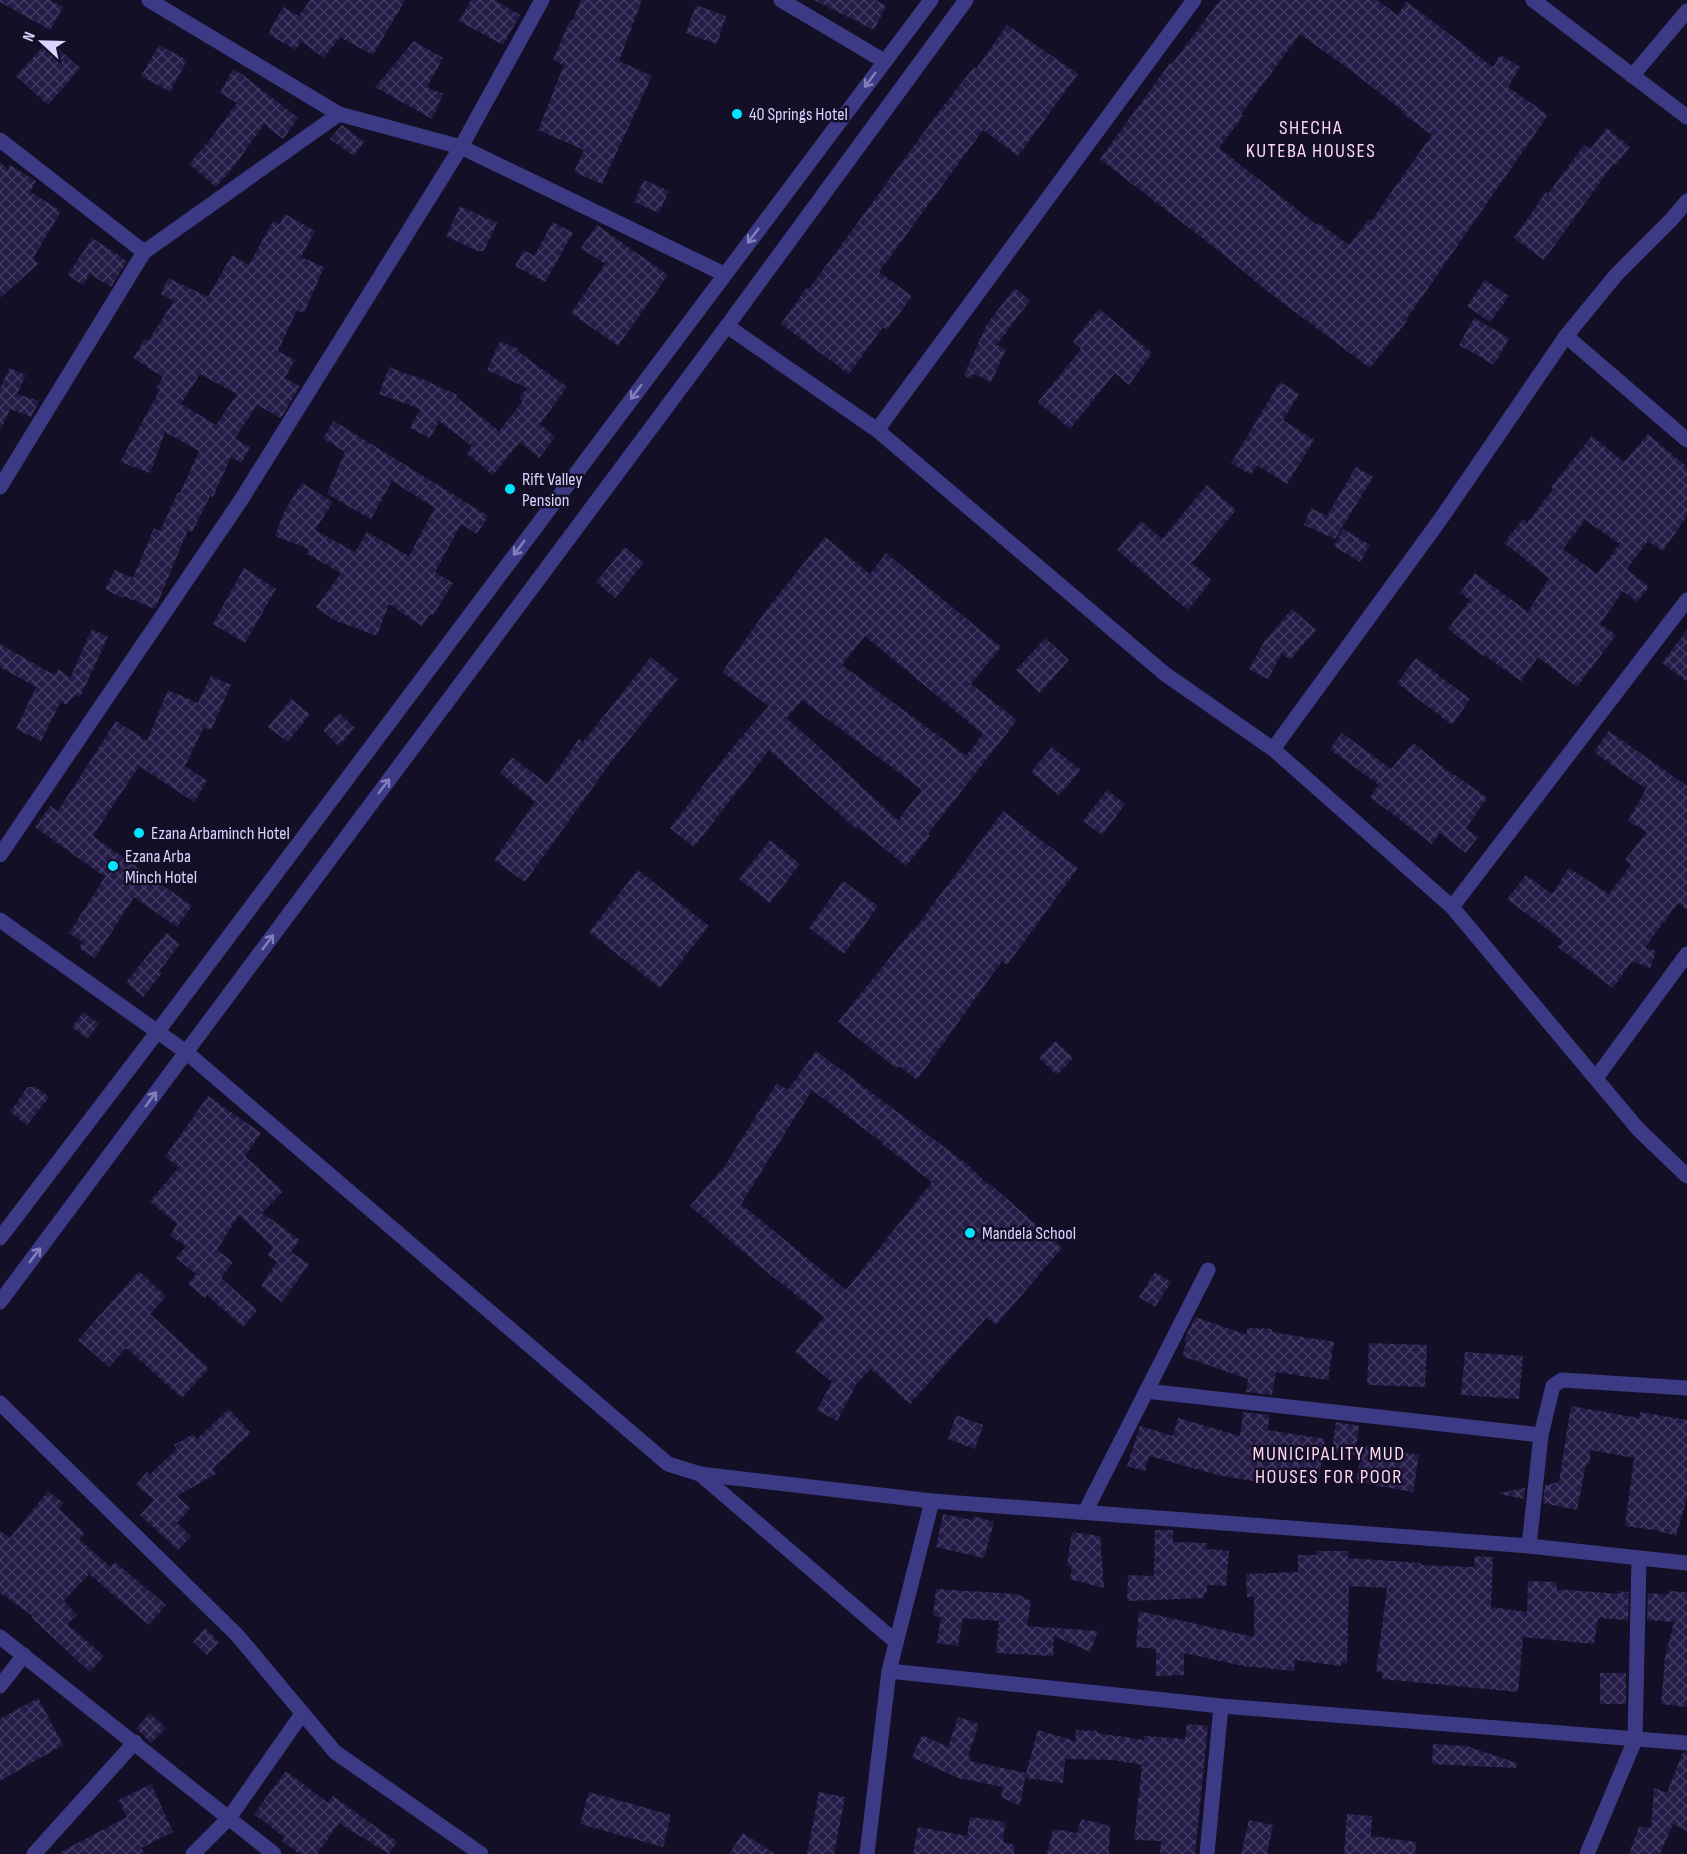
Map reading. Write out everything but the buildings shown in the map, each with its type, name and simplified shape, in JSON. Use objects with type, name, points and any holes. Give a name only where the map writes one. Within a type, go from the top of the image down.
[{"type":"street","points":[[149,0],[339,114],[461,147],[724,274]]},
{"type":"street","points":[[0,855],[241,500],[461,147],[542,0]]},
{"type":"street","points":[[781,0],[884,61]]},
{"type":"street","points":[[0,1238],[158,1031],[931,0]]},
{"type":"street","points":[[0,1302],[727,326],[966,0]]},
{"type":"street","points":[[877,430],[1194,0]]},
{"type":"street","points":[[1533,0],[1687,117]]},
{"type":"street","points":[[1632,76],[1687,11]]},
{"type":"street","points":[[0,487],[144,252],[339,114]]},
{"type":"street","points":[[0,140],[144,252]]},
{"type":"street","points":[[1273,749],[1440,520],[1566,336],[1616,275],[1687,201]]},
{"type":"street","points":[[727,326],[877,430],[1165,674],[1273,749],[1452,907],[1638,1129],[1687,1176]]},
{"type":"street","points":[[1566,336],[1687,440]]},
{"type":"street","points":[[1452,907],[1687,600]]},
{"type":"street","points":[[0,920],[186,1052],[668,1464],[700,1474],[932,1501],[1529,1546],[1687,1563]]},
{"type":"street","points":[[1596,1078],[1687,954]]},
{"type":"street","points":[[1085,1512],[1208,1270]]},
{"type":"street","points":[[1529,1546],[1541,1435],[1553,1386],[1562,1380],[1687,1388]]},
{"type":"street","points":[[1146,1391],[1541,1435]]},
{"type":"street","points":[[0,1403],[237,1635],[334,1752],[481,1854]]},
{"type":"street","points":[[700,1474],[896,1642]]},
{"type":"street","points":[[867,1854],[889,1671],[932,1501]]},
{"type":"street","points":[[1587,1854],[1635,1740],[1639,1559]]},
{"type":"street","points":[[0,1637],[274,1854]]},
{"type":"street","points":[[0,1686],[24,1655]]},
{"type":"street","points":[[889,1671],[1221,1706],[1687,1743]]},
{"type":"street","points":[[1207,1854],[1221,1706]]},
{"type":"street","points":[[193,1854],[229,1818],[303,1714]]},
{"type":"street","points":[[34,1854],[135,1742]]},
{"type":"place","name":"40 Springs Hotel","points":[[737,114]]},
{"type":"place","name":"Rift Valley Pension","points":[[510,489]]},
{"type":"place","name":"Ezana Arbaminch Hotel","points":[[139,833]]},
{"type":"place","name":"Ezana Arba Minch Hotel","points":[[113,866]]},
{"type":"place","name":"Mandela School","points":[[970,1233]]},
{"type":"district","name":"SHECHA KUTEBA HOUSES","points":[[1311,140]]},
{"type":"district","name":"MUNICIPALITY MUD HOUSES FOR POOR","points":[[1329,1466]]}]
